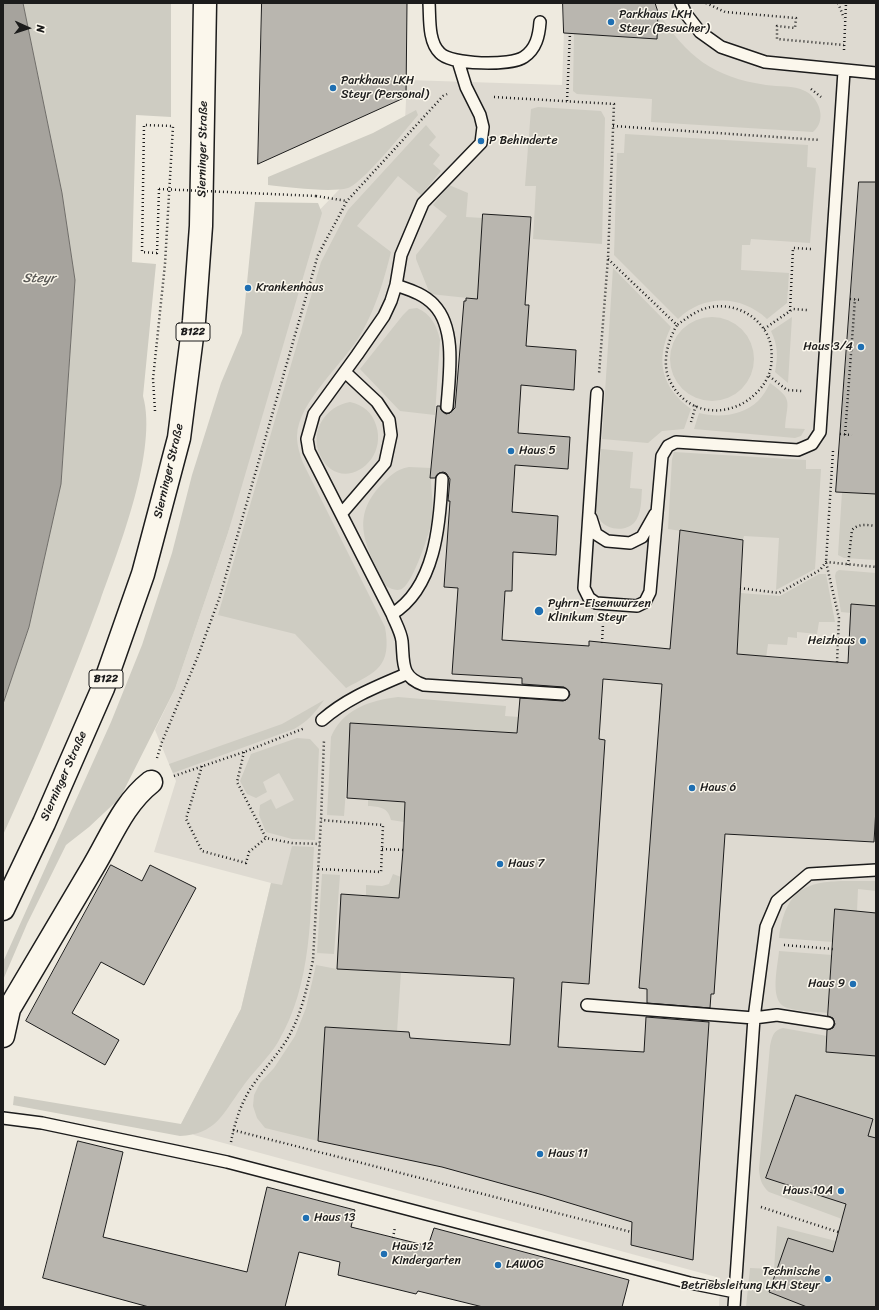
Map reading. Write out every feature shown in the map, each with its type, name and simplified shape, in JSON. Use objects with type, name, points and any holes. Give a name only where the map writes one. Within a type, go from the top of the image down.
[{"type":"main road","name":"Sierninger Straße","points":[[3,909],[44,823],[103,688],[143,574],[179,438],[194,321],[201,234],[204,3]]},
{"type":"main road","points":[[3,1036],[9,1009],[118,820],[139,791],[151,782]]},
{"type":"lane","points":[[429,3],[432,40],[439,53],[447,58],[458,61],[512,62],[524,57],[533,48],[539,34],[540,22]]},
{"type":"lane","points":[[681,3],[686,14],[700,32],[721,47],[765,62],[844,71],[876,72]]},
{"type":"lane","points":[[458,61],[468,92],[480,115],[483,127],[480,143],[423,203],[401,254],[396,285],[384,316],[314,414],[307,439],[309,451],[316,467],[342,513],[392,614],[402,639],[402,659],[406,674],[415,682],[424,685],[563,694]]},
{"type":"lane","points":[[597,393],[584,588],[589,598],[596,603],[636,606],[645,602],[650,592],[662,456],[668,446],[676,442],[798,450],[812,444],[820,432],[844,71]]},
{"type":"lane","points":[[396,285],[423,296],[434,305],[440,313],[449,345],[447,407]]},
{"type":"lane","points":[[342,513],[386,463],[391,435],[389,420],[377,402],[345,372]]},
{"type":"lane","points":[[392,614],[404,607],[412,598],[432,555],[441,511],[442,479]]},
{"type":"lane","points":[[589,510],[596,534],[607,541],[630,543],[642,536],[657,511]]},
{"type":"lane","points":[[322,720],[350,699],[406,674]]},
{"type":"lane","points":[[734,1307],[754,1018],[766,927],[777,901],[809,874],[876,870]]},
{"type":"lane","points":[[587,1005],[754,1018],[777,1014],[828,1023]]},
{"type":"lane","points":[[3,1118],[42,1122],[227,1162],[690,1283],[735,1292]]},
{"type":"path","points":[[706,3],[725,12],[796,18],[795,28],[777,26],[777,39],[844,44]]},
{"type":"path","points":[[838,3],[845,21]]},
{"type":"path","points":[[844,71],[846,3]]},
{"type":"path","points":[[567,101],[570,33]]},
{"type":"path","points":[[227,1162],[235,1119],[252,1087],[286,1041],[300,1011],[313,960],[324,747],[322,720],[244,752],[169,779],[151,782],[162,742],[198,656],[220,596],[318,255],[347,200],[443,96],[468,92],[614,104],[608,258],[597,393]]},
{"type":"path","points":[[155,418],[153,379],[165,264],[173,126],[144,125],[142,252],[156,253],[159,189],[316,196],[347,200]]},
{"type":"path","points":[[613,126],[839,142]]},
{"type":"path","points":[[790,311],[793,248]]},
{"type":"path","points":[[608,258],[676,325]]},
{"type":"path","points":[[850,299],[861,300]]},
{"type":"path","points":[[845,435],[855,300]]},
{"type":"path","points":[[723,306],[733,308],[753,316],[764,329],[770,345],[772,366],[769,376],[754,396],[744,404],[732,409],[708,410],[696,405],[679,393],[671,383],[666,368],[666,353],[670,338],[676,325],[701,310],[723,306]]},
{"type":"path","points":[[764,329],[793,309],[809,310]]},
{"type":"path","points":[[769,376],[787,390],[810,392]]},
{"type":"path","points":[[843,394],[848,395]]},
{"type":"path","points":[[690,424],[696,405]]},
{"type":"path","points":[[840,434],[852,435]]},
{"type":"path","points":[[834,449],[826,562],[839,618],[837,662]]},
{"type":"path","points":[[848,565],[852,530],[856,526],[876,526]]},
{"type":"path","points":[[826,562],[876,567]]},
{"type":"path","points":[[740,588],[779,593],[820,570],[826,562]]},
{"type":"path","points":[[244,752],[237,782],[266,838]]},
{"type":"path","points":[[202,766],[186,819],[202,851],[246,863],[249,852],[266,838]]},
{"type":"path","points":[[318,869],[381,872],[383,825],[321,820]]},
{"type":"path","points":[[266,838],[292,843],[320,844]]},
{"type":"path","points":[[382,849],[403,850]]},
{"type":"path","points":[[764,943],[833,949]]},
{"type":"path","points":[[233,1130],[631,1232]]},
{"type":"path","points":[[742,1201],[838,1232]]},
{"type":"shaded area","points":[[23,3],[171,3],[171,117],[136,115],[132,262],[156,264],[143,396],[146,418],[145,443],[141,471],[126,527],[89,631],[54,719],[3,835],[3,704],[29,627],[61,484],[75,280],[62,193]]},
{"type":"shaded area","name":"Pyhrn-Eisenwurzen Klinikum Steyr","points":[[655,3],[876,3],[876,1307],[719,1307],[720,1278],[194,1135],[181,1124],[241,1009],[271,883],[154,852],[176,781],[155,730],[175,689],[228,533],[308,222],[405,121],[407,80],[562,85],[564,32],[657,39],[658,12]]},
{"type":"shaded area","points":[[658,12],[669,28],[691,53],[716,70],[731,77],[766,85],[796,88],[810,94],[815,99],[820,110],[820,122],[817,127],[813,132],[651,122],[652,99],[577,94],[573,91],[574,33],[657,39]]},
{"type":"shaded area","points":[[538,107],[601,111],[605,118],[602,244],[533,239],[536,186],[525,186],[531,109]]},
{"type":"shaded area","points":[[416,110],[418,115],[384,155],[364,176],[348,188],[320,190],[268,185],[268,177],[373,133]]},
{"type":"shaded area","points":[[426,125],[436,137],[429,145],[440,155],[433,164],[441,171],[421,195],[398,176],[357,226],[391,252],[385,273],[367,323],[354,344],[305,409],[299,423],[297,436],[298,447],[303,463],[385,627],[387,640],[384,660],[373,672],[346,688],[295,634],[218,615],[321,262],[348,210]]},
{"type":"shaded area","points":[[625,134],[808,145],[807,167],[816,168],[810,243],[751,239],[750,245],[742,245],[741,270],[789,273],[787,303],[767,319],[746,305],[722,301],[699,305],[678,319],[614,255],[617,153],[624,153]]},
{"type":"shaded area","points":[[449,185],[468,193],[466,217],[483,218],[477,299],[430,294],[416,259],[416,255],[447,216],[433,205]]},
{"type":"shaded area","points":[[255,202],[318,203],[322,213],[228,533],[175,689],[120,798],[89,827],[66,845],[27,924],[3,980],[3,962],[111,722],[142,645],[172,553],[192,475],[221,383],[242,333]]},
{"type":"shaded area","points":[[613,268],[671,327],[663,351],[662,362],[664,372],[667,382],[673,392],[691,409],[684,429],[662,431],[648,443],[602,439]]},
{"type":"shaded area","points":[[417,308],[430,317],[433,321],[440,340],[435,415],[400,411],[360,369],[403,315],[409,309]]},
{"type":"shaded area","points":[[712,317],[728,320],[742,329],[751,343],[754,359],[751,375],[742,389],[728,398],[712,401],[696,398],[682,389],[673,375],[670,359],[673,343],[682,329],[696,320]]},
{"type":"shaded area","points":[[792,317],[788,383],[775,372],[777,351],[771,331]]},
{"type":"shaded area","points":[[770,383],[783,393],[786,398],[787,406],[785,428],[805,429],[801,436],[795,438],[694,429],[699,413],[706,415],[722,415],[738,413],[752,406],[760,399]]},
{"type":"shaded area","points":[[350,402],[363,407],[372,416],[376,425],[378,439],[375,452],[369,462],[360,470],[349,473],[338,473],[328,467],[320,455],[317,446],[318,429],[327,414],[341,404]]},
{"type":"shaded area","points":[[601,449],[633,452],[630,488],[642,489],[641,502],[637,519],[626,528],[616,529],[607,526],[599,519],[596,511]]},
{"type":"shaded area","points":[[674,452],[806,460],[806,469],[821,469],[815,569],[776,590],[779,538],[744,536],[743,540],[668,529],[672,459]]},
{"type":"shaded area","points":[[409,467],[431,468],[433,507],[432,520],[425,545],[411,577],[403,588],[397,590],[386,586],[379,573],[364,535],[363,523],[365,510],[371,498],[381,485],[397,471]]},
{"type":"shaded area","points":[[842,492],[876,494],[876,560],[844,558],[838,555]]},
{"type":"shaded area","points":[[839,570],[876,573],[876,606],[852,604],[851,613],[841,612],[835,576],[836,572]]},
{"type":"shaded area","points":[[819,574],[826,574],[835,622],[819,622],[817,634],[797,632],[797,638],[788,637],[787,645],[768,644],[766,658],[737,654],[740,593],[780,596]]},
{"type":"shaded area","points":[[398,697],[506,706],[505,716],[519,717],[518,733],[351,723],[344,816],[327,815],[331,737],[336,728],[342,720],[358,708],[377,701]]},
{"type":"shaded area","points":[[324,700],[310,717],[294,729],[173,773],[169,764],[282,724]]},
{"type":"shaded area","points":[[297,738],[310,739],[319,749],[315,840],[292,839],[266,832],[259,815],[260,805],[271,799],[276,809],[294,800],[279,773],[263,782],[267,792],[256,798],[247,794],[240,781],[251,754]]},
{"type":"shaded area","points":[[368,800],[429,804],[404,822],[391,820],[388,812],[383,808],[368,806]]},
{"type":"shaded area","points":[[292,846],[314,847],[308,947],[298,996],[289,1019],[275,1047],[245,1083],[217,1122],[202,1131],[180,1136],[13,1105],[14,1096],[181,1124],[241,1009],[271,883],[282,885]]},
{"type":"shaded area","points":[[322,874],[340,875],[334,954],[317,953]]},
{"type":"shaded area","points":[[393,874],[401,877],[423,899],[366,896],[366,885],[382,886],[389,884]]},
{"type":"shaded area","points":[[876,881],[876,891],[858,889],[857,911],[833,942],[779,938],[783,917],[790,902],[799,892],[811,886],[825,882]]},
{"type":"shaded area","points":[[779,951],[832,955],[828,1013],[794,1009],[785,1007],[780,1003],[776,990],[776,973]]},
{"type":"shaded area","points":[[316,965],[337,969],[401,972],[397,1032],[325,1027],[318,1141],[265,1128],[257,1118],[253,1106],[254,1095],[260,1083],[274,1068],[295,1036],[306,1008]]},
{"type":"shaded area","points":[[783,1028],[827,1036],[826,1052],[876,1056],[876,1138],[868,1136],[873,1119],[796,1095],[766,1178],[847,1204],[842,1219],[769,1192],[764,1187],[760,1179],[759,1169],[770,1046],[775,1032]]},
{"type":"shaded area","points":[[777,1226],[836,1241],[833,1252],[788,1238],[769,1292],[807,1307],[746,1307],[750,1268],[774,1269]]},
{"type":"water","name":"Steyr","points":[[3,3],[23,3],[62,193],[75,280],[61,484],[29,627],[3,704]]},
{"type":"building","name":"Parkhaus LKH Steyr (Personal)","points":[[262,3],[407,3],[406,97],[258,164]]},
{"type":"building","name":"Parkhaus LKH Steyr (Besucher)","points":[[563,3],[655,3],[658,12],[657,39],[564,33]]},
{"type":"building","name":"Haus 3/4","points":[[859,182],[876,182],[876,494],[836,492]]},
{"type":"building","points":[[483,214],[531,217],[525,305],[529,305],[526,346],[576,350],[574,390],[521,385],[518,433],[570,437],[568,469],[515,465],[512,512],[558,516],[556,555],[513,552],[512,591],[505,591],[502,640],[589,646],[589,641],[670,649],[680,530],[743,540],[737,654],[848,663],[851,604],[876,606],[876,808],[874,842],[725,834],[714,994],[711,994],[710,1008],[647,1003],[647,989],[639,988],[662,684],[603,679],[599,739],[605,740],[589,984],[562,982],[558,1047],[644,1052],[646,1017],[709,1022],[693,1260],[631,1245],[632,1222],[442,1167],[318,1141],[325,1027],[409,1032],[410,1038],[510,1045],[514,978],[337,969],[341,894],[399,898],[403,850],[405,802],[347,798],[350,723],[517,733],[520,698],[563,701],[570,695],[569,691],[564,687],[522,684],[522,678],[452,674],[458,588],[444,587],[450,501],[448,501],[450,479],[446,473],[443,472],[439,473],[435,478],[430,478],[437,406],[440,406],[441,410],[446,414],[450,413],[455,408],[464,301],[466,301],[466,298],[477,299]]},
{"type":"building","points":[[111,865],[142,881],[150,865],[196,888],[144,985],[101,962],[72,1013],[119,1040],[105,1065],[26,1021]]},
{"type":"building","name":"Haus 9","points":[[835,909],[876,913],[876,1056],[826,1052],[827,1030],[833,1028],[835,1024],[833,1018],[828,1016]]},
{"type":"building","name":"Haus 10A","points":[[796,1095],[873,1119],[868,1136],[876,1138],[876,1307],[807,1307],[769,1292],[788,1238],[833,1252],[846,1204],[766,1178]]},
{"type":"building","name":"Haus 13","points":[[78,1141],[123,1152],[103,1237],[247,1272],[267,1187],[355,1210],[351,1227],[428,1246],[434,1228],[629,1280],[622,1307],[483,1307],[418,1291],[416,1294],[338,1275],[340,1262],[299,1252],[285,1307],[149,1307],[43,1278]]},
{"type":"place","name":"Parkhaus LKH Steyr (Besucher)","points":[[611,22]]},
{"type":"place","name":"Parkhaus LKH Steyr (Personal)","points":[[333,88]]},
{"type":"place","name":"P Behinderte","points":[[481,141]]},
{"type":"place","name":"Krankenhaus","points":[[248,288]]},
{"type":"place","name":"Haus 3/4","points":[[861,347]]},
{"type":"place","name":"Haus 5","points":[[511,451]]},
{"type":"place","name":"Pyhrn-Eisenwurzen Klinikum Steyr","points":[[539,611]]},
{"type":"place","name":"Heizhaus","points":[[863,641]]},
{"type":"place","name":"Haus 6","points":[[692,788]]},
{"type":"place","name":"Haus 7","points":[[500,864]]},
{"type":"place","name":"Haus 9","points":[[853,984]]},
{"type":"place","name":"Haus 11","points":[[540,1154]]},
{"type":"place","name":"Haus 10A","points":[[841,1191]]},
{"type":"place","name":"Haus 13","points":[[306,1218]]},
{"type":"place","name":"Haus 12 Kindergarten","points":[[384,1254]]},
{"type":"place","name":"LAWOG","points":[[498,1265]]},
{"type":"place","name":"Technische Betriebsleitung LKH Steyr","points":[[828,1279]]}]
